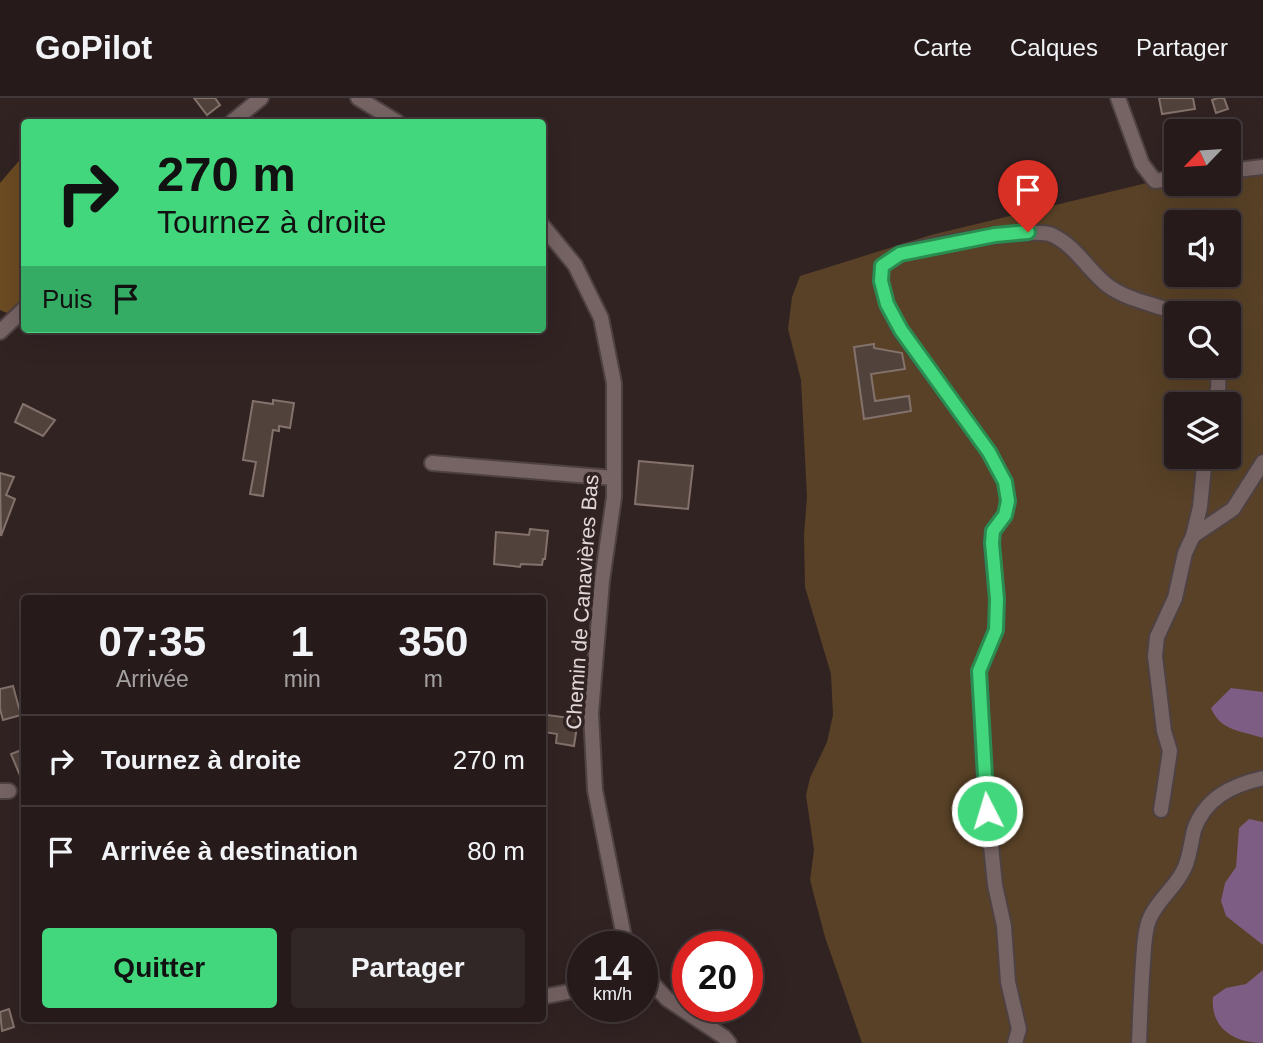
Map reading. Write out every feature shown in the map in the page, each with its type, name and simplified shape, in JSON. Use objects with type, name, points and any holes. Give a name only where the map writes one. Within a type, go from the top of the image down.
[{"type":"street","points":[[236,119],[261,98]]},
{"type":"street","points":[[358,98],[392,119]]},
{"type":"street","points":[[1118,98],[1142,164],[1155,181],[1164,180]]},
{"type":"street","points":[[1241,170],[1263,167]]},
{"type":"street","name":"Chemin de Canavières Bas","points":[[546,230],[575,265],[601,318],[614,383],[614,497],[602,581],[591,713],[595,790],[623,931]]},
{"type":"street","points":[[1015,1043],[1019,1029],[1009,982],[1004,926],[995,885],[985,786],[979,671],[996,630],[997,599],[992,543],[993,531],[1005,515],[1008,501],[1005,482],[989,452],[901,330],[887,304],[881,281],[882,266],[900,254],[1006,234],[1049,233],[1072,247],[1106,284],[1123,295],[1164,309]]},
{"type":"street","points":[[3,324],[21,311]]},
{"type":"street","points":[[1193,536],[1233,509],[1263,462]]},
{"type":"street","points":[[432,463],[614,478]]},
{"type":"street","points":[[1161,810],[1170,751],[1164,731],[1155,656],[1157,637],[1175,598],[1185,552],[1193,536],[1200,507],[1204,469]]},
{"type":"street","points":[[1139,1043],[1148,921],[1179,880],[1195,828],[1208,805],[1239,784],[1263,778]]},
{"type":"street","points":[[658,989],[667,999],[729,1043]]},
{"type":"street","points":[[546,996],[567,992]]},
{"type":"shaded area","points":[[21,158],[21,300],[7,313],[0,310],[0,183]]},
{"type":"shaded area","points":[[1263,167],[1263,1043],[862,1043],[825,937],[810,880],[814,850],[806,795],[810,778],[827,742],[833,715],[831,674],[805,587],[804,535],[807,497],[801,380],[788,329],[792,297],[800,276],[931,235],[1155,181],[1164,182],[1164,196],[1241,196],[1241,170]]},
{"type":"shaded area","points":[[1231,688],[1263,692],[1263,738],[1232,729],[1215,716],[1211,708]]},
{"type":"shaded area","points":[[1249,819],[1263,822],[1263,945],[1226,916],[1221,901],[1225,883],[1236,867],[1239,828]]},
{"type":"shaded area","points":[[1263,970],[1263,1043],[1234,1037],[1226,1032],[1215,1017],[1213,997],[1226,988],[1246,984]]},
{"type":"building","points":[[194,98],[215,98],[220,105],[207,115]]},
{"type":"building","points":[[1159,98],[1193,98],[1195,109],[1162,114]]},
{"type":"building","points":[[1224,98],[1228,109],[1216,113],[1212,100]]},
{"type":"building","points":[[874,344],[874,348],[902,353],[905,369],[871,374],[875,401],[909,396],[911,411],[864,419],[854,347]]},
{"type":"building","points":[[273,400],[294,403],[290,428],[279,426],[279,431],[273,430],[263,496],[250,494],[256,462],[243,460],[253,401],[273,404]]},
{"type":"building","points":[[23,404],[55,420],[43,436],[15,422]]},
{"type":"building","points":[[639,461],[693,466],[688,509],[635,504]]},
{"type":"building","points":[[0,473],[14,477],[6,495],[15,499],[1,536]]},
{"type":"building","points":[[530,529],[548,531],[542,565],[521,564],[520,567],[494,564],[496,532],[529,535]]},
{"type":"building","points":[[13,686],[21,715],[3,720],[0,689]]},
{"type":"building","points":[[547,715],[578,719],[574,746],[556,743],[557,734],[546,732]]},
{"type":"building","points":[[21,750],[21,778],[11,754]]},
{"type":"building","points":[[9,1009],[14,1027],[2,1031],[0,1012]]},
{"type":"route","points":[[987,811],[979,671],[996,630],[997,599],[992,543],[993,531],[1005,515],[1008,501],[1005,482],[989,452],[901,330],[887,304],[881,281],[882,266],[900,254],[995,235],[1028,232]]}]
